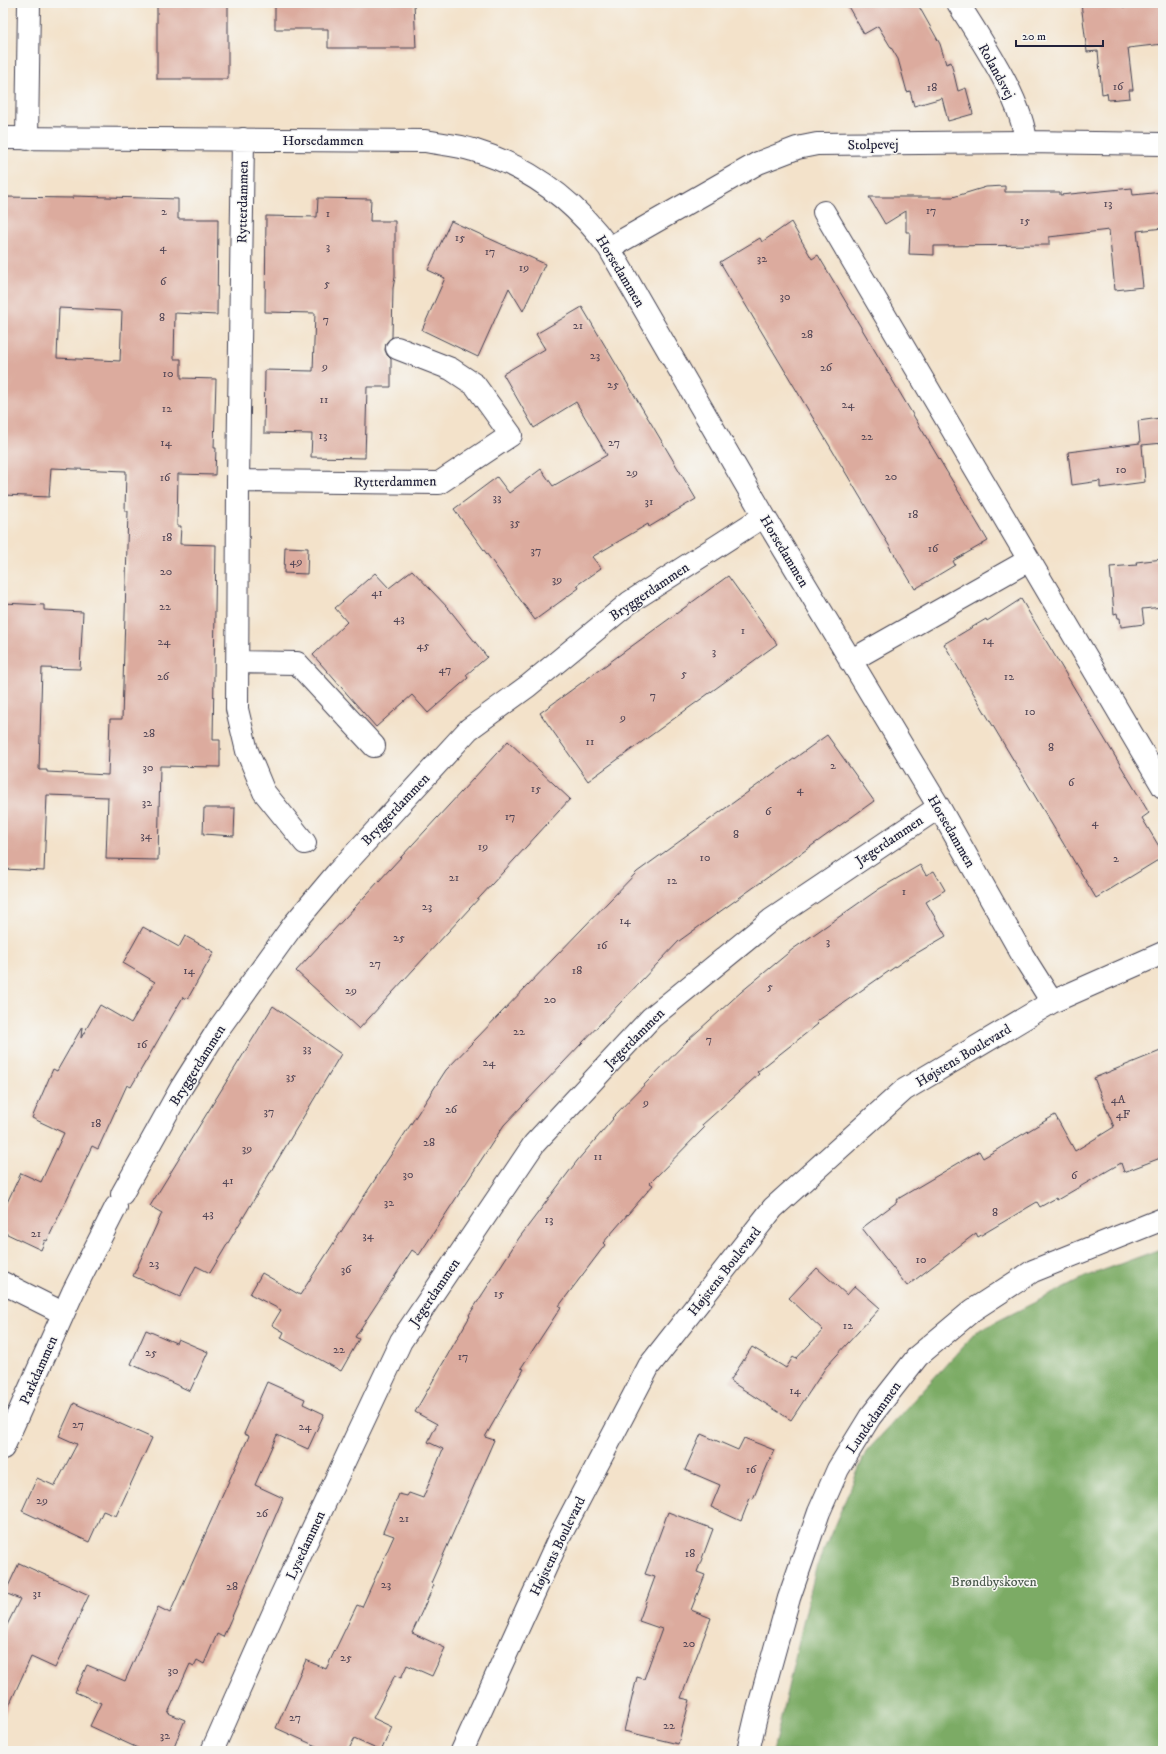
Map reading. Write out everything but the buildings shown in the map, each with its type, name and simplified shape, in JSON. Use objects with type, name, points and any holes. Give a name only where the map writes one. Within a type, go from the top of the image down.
[{"type":"street","points":[[27,139],[29,3]]},
{"type":"street","name":"Rolandsvej","points":[[958,3],[1012,95],[1025,134],[1026,142]]},
{"type":"street","name":"Horsedammen","points":[[3,138],[425,141],[472,149],[519,168],[560,195],[593,226],[609,248],[764,516],[938,807],[1023,956],[1052,1002]]},
{"type":"street","name":"Rytterdammen","points":[[242,139],[237,709],[247,751],[264,792],[305,843]]},
{"type":"street","name":"Stolpevej","points":[[609,248],[758,163],[797,148],[817,144],[1026,142],[1163,144]]},
{"type":"street","points":[[824,212],[1163,787]]},
{"type":"street","name":"Rytterdammen","points":[[238,481],[439,483],[511,435],[474,385],[450,369],[397,348]]},
{"type":"street","name":"Bryggerdammen","points":[[119,1200],[181,1088],[217,1031],[294,924],[336,874],[469,729],[528,686],[630,602],[764,516]]},
{"type":"street","points":[[850,661],[1029,560]]},
{"type":"street","points":[[237,662],[297,662],[374,746]]},
{"type":"street","name":"Jægerdammen","points":[[401,1341],[534,1144],[651,1018],[771,920],[938,807]]},
{"type":"street","name":"Højstens Boulevard","points":[[462,1751],[560,1536],[649,1366],[768,1214],[904,1090],[1052,1002],[1163,953]]},
{"type":"street","name":"Parkdammen","points":[[3,1448],[63,1313],[119,1200]]},
{"type":"street","name":"Lundedammen","points":[[748,1751],[789,1598],[819,1512],[838,1469],[870,1417],[918,1356],[973,1310],[1033,1271],[1163,1219]]},
{"type":"street","points":[[3,1283],[63,1313]]},
{"type":"street","name":"Lysedammen","points":[[212,1751],[287,1583],[401,1341]]},
{"type":"green space","name":"Brøndbyskoven","points":[[1163,1248],[1163,1751],[773,1751],[816,1568],[866,1452],[976,1332],[1085,1277]]}]
